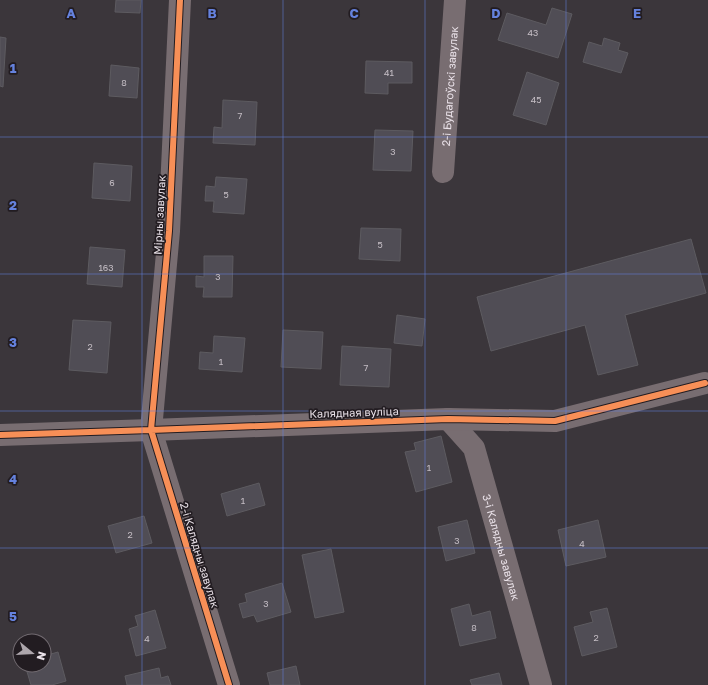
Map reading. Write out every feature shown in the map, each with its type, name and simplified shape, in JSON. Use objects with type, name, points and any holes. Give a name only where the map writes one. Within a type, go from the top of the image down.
[{"type":"street","name":"Мірны завулак","points":[[151,430],[169,231],[180,0]]},
{"type":"street","name":"2-і Будагоўскі завулак","points":[[443,172],[455,0]]},
{"type":"street","name":"Калядная вуліца","points":[[0,435],[448,419],[555,421],[705,383]]},
{"type":"street","name":"3-і Калядны завулак","points":[[448,419],[474,448],[541,685]]},
{"type":"street","name":"2-і Калядны завулак","points":[[151,430],[229,685]]},
{"type":"building","points":[[116,0],[141,0],[140,13],[115,12]]},
{"type":"building","points":[[552,8],[572,14],[558,58],[498,40],[507,13],[546,25]]},
{"type":"building","points":[[0,37],[6,38],[3,87],[0,86]]},
{"type":"building","points":[[604,38],[620,43],[618,50],[628,53],[621,73],[583,62],[589,42],[602,46]]},
{"type":"building","points":[[366,61],[412,62],[412,83],[388,83],[388,94],[365,93]]},
{"type":"building","points":[[111,65],[139,68],[137,98],[109,96]]},
{"type":"building","points":[[527,72],[559,83],[546,125],[513,115]]},
{"type":"building","points":[[223,100],[257,102],[255,145],[213,143],[214,127],[222,128]]},
{"type":"building","points":[[375,130],[413,131],[411,171],[373,170]]},
{"type":"building","points":[[94,163],[132,166],[130,201],[92,198]]},
{"type":"building","points":[[216,177],[247,179],[244,214],[213,212],[214,201],[205,201],[206,186],[215,187]]},
{"type":"building","points":[[361,228],[401,229],[400,261],[359,259]]},
{"type":"building","points":[[691,239],[706,293],[625,315],[638,365],[598,375],[585,325],[491,351],[477,297]]},
{"type":"building","points":[[90,247],[125,250],[122,287],[87,284]]},
{"type":"building","points":[[204,256],[233,256],[232,297],[203,297],[204,287],[196,287],[196,276],[204,277]]},
{"type":"building","points":[[397,315],[425,319],[422,346],[394,343]]},
{"type":"building","points":[[73,320],[111,322],[107,373],[69,370]]},
{"type":"building","points":[[283,330],[323,332],[321,369],[281,367]]},
{"type":"building","points":[[214,336],[245,338],[242,372],[199,369],[200,352],[213,353]]},
{"type":"building","points":[[342,346],[391,349],[389,387],[340,385]]},
{"type":"building","points":[[441,436],[452,482],[416,492],[405,452],[416,450],[414,443]]},
{"type":"building","points":[[259,483],[265,505],[227,516],[221,494]]},
{"type":"building","points":[[144,516],[152,543],[116,553],[108,526]]},
{"type":"building","points":[[467,520],[475,553],[446,561],[438,527]]},
{"type":"building","points":[[598,520],[606,557],[566,566],[558,530]]},
{"type":"building","points":[[331,549],[344,612],[315,618],[302,555]]},
{"type":"building","points":[[282,583],[291,612],[257,622],[254,615],[243,618],[239,604],[247,602],[245,594]]},
{"type":"building","points":[[469,604],[472,616],[490,611],[496,638],[460,646],[451,609]]},
{"type":"building","points":[[607,608],[617,647],[582,656],[574,627],[593,622],[590,612]]},
{"type":"building","points":[[155,610],[166,648],[136,656],[129,629],[138,626],[135,616]]},
{"type":"building","points":[[58,652],[66,681],[52,685],[31,685],[27,673],[52,673],[52,654]]},
{"type":"building","points":[[296,666],[300,685],[270,685],[267,673]]},
{"type":"building","points":[[159,668],[161,678],[168,676],[171,685],[127,685],[125,676]]},
{"type":"building","points":[[499,673],[502,685],[472,685],[470,680]]},
{"type":"cycle path","points":[[180,0],[169,231],[151,430],[229,685]]},
{"type":"cycle path","points":[[0,435],[448,419],[555,421],[705,383]]}]
